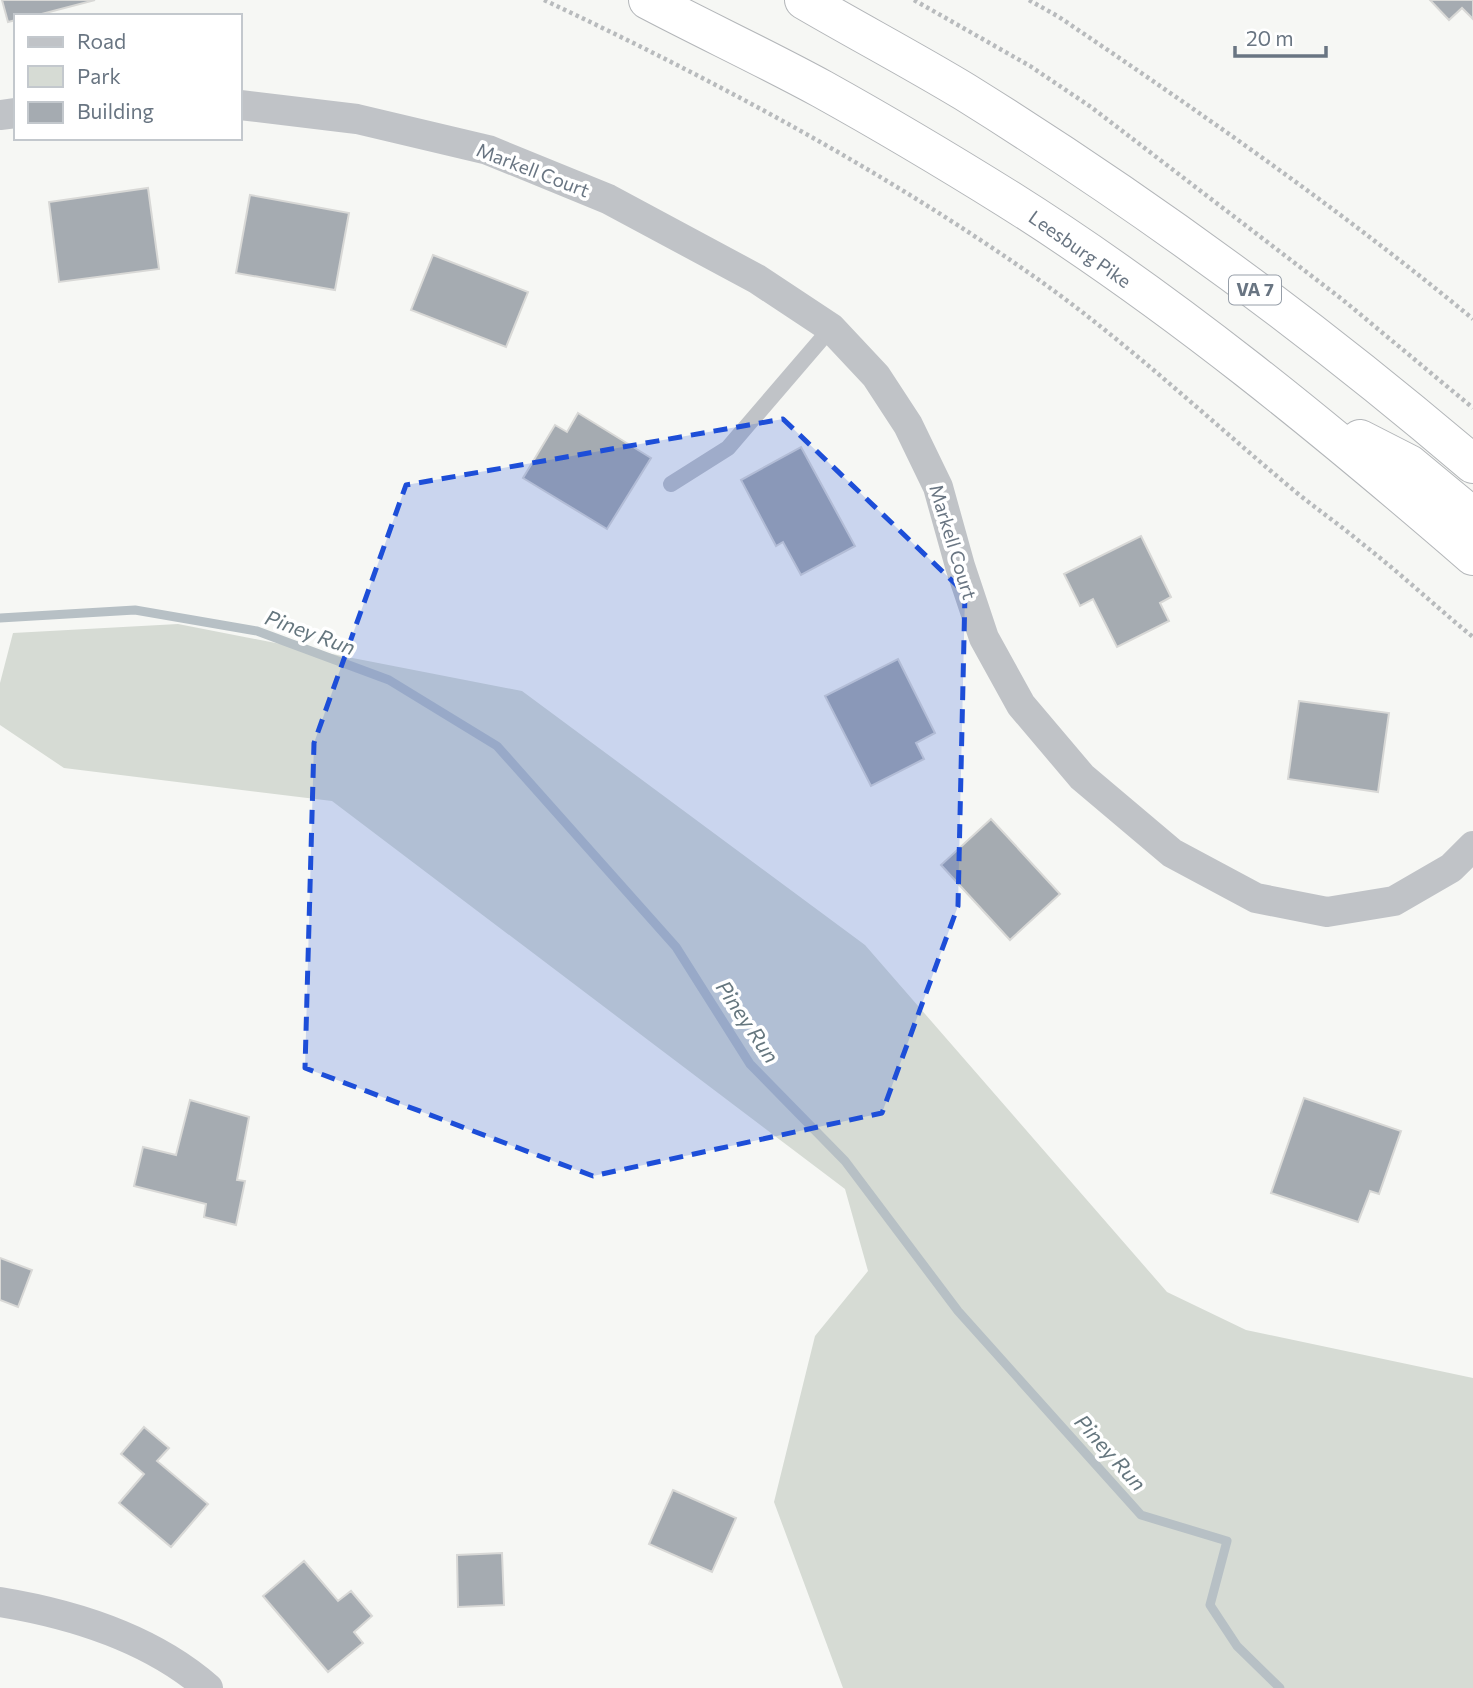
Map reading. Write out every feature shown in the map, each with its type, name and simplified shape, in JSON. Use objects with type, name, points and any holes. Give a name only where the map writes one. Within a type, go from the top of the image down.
[{"type":"highway","name":"Leesburg Pike","points":[[648,0],[820,88],[1009,200],[1128,281],[1296,407],[1473,556]]},
{"type":"highway","name":"VA 7","points":[[804,0],[973,97],[1168,227],[1283,311],[1473,464]]},
{"type":"highway","points":[[1296,407],[1409,464],[1473,517]]},
{"type":"street","name":"Markell Court","points":[[242,105],[357,119],[488,150],[608,199],[757,279],[831,328],[876,376],[908,425],[938,487],[984,638],[1021,705],[1082,777],[1172,853],[1256,898],[1326,912],[1394,901],[1451,868],[1473,846]]},
{"type":"street","points":[[0,1602],[47,1610],[100,1626],[154,1651],[208,1688]]},
{"type":"lane","points":[[671,484],[728,448],[831,328]]},
{"type":"path","points":[[544,0],[660,54],[852,160],[1030,273],[1128,348],[1473,637]]},
{"type":"path","points":[[914,0],[1030,66],[1091,107],[1343,300],[1473,408]]},
{"type":"path","points":[[1029,0],[1082,33],[1289,175],[1473,318]]},
{"type":"highlighted area","points":[[783,419],[965,593],[958,906],[882,1113],[593,1176],[305,1068],[314,743],[406,485]]},
{"type":"green space","points":[[178,624],[522,691],[865,945],[1167,1292],[1246,1330],[1473,1378],[1473,1688],[843,1688],[774,1502],[815,1336],[868,1271],[845,1189],[332,801],[64,768],[0,725],[0,683],[13,633]]},
{"type":"building","points":[[2,0],[95,0],[42,14],[14,14],[14,20],[8,22]]},
{"type":"building","points":[[1430,0],[1473,0],[1473,19],[1462,8],[1449,20]]},
{"type":"building","points":[[148,188],[159,269],[59,282],[49,202]]},
{"type":"building","points":[[250,195],[349,213],[335,290],[236,273]]},
{"type":"building","points":[[433,255],[528,292],[506,347],[411,310]]},
{"type":"building","points":[[578,413],[651,458],[607,529],[523,478],[555,425],[567,432]]},
{"type":"building","points":[[801,447],[855,546],[801,575],[783,542],[776,546],[741,480]]},
{"type":"building","points":[[1141,536],[1171,597],[1160,603],[1169,621],[1117,647],[1093,599],[1080,606],[1064,574]]},
{"type":"building","points":[[898,659],[935,733],[916,743],[924,759],[871,786],[825,696]]},
{"type":"building","points":[[1299,701],[1389,713],[1378,792],[1288,779]]},
{"type":"building","points":[[991,819],[1060,894],[1010,940],[941,865]]},
{"type":"building","points":[[1304,1098],[1401,1131],[1379,1194],[1370,1191],[1358,1222],[1271,1193]]},
{"type":"building","points":[[190,1100],[249,1117],[237,1180],[245,1181],[236,1225],[204,1217],[206,1204],[134,1186],[143,1147],[176,1155]]},
{"type":"building","points":[[0,1258],[32,1270],[18,1307],[0,1300]]},
{"type":"building","points":[[144,1427],[169,1448],[157,1461],[208,1504],[171,1547],[119,1503],[144,1474],[121,1454]]},
{"type":"building","points":[[673,1490],[736,1518],[712,1572],[649,1544]]},
{"type":"building","points":[[502,1553],[504,1605],[458,1607],[457,1555]]},
{"type":"building","points":[[304,1561],[338,1601],[351,1591],[372,1616],[354,1632],[363,1643],[328,1672],[263,1596]]},
{"type":"waterway","name":"Piney Run","points":[[0,618],[135,610],[257,631],[389,680],[497,746],[676,947],[750,1064],[845,1161],[958,1311],[1141,1515],[1227,1541],[1210,1605],[1237,1646],[1280,1688]]}]
